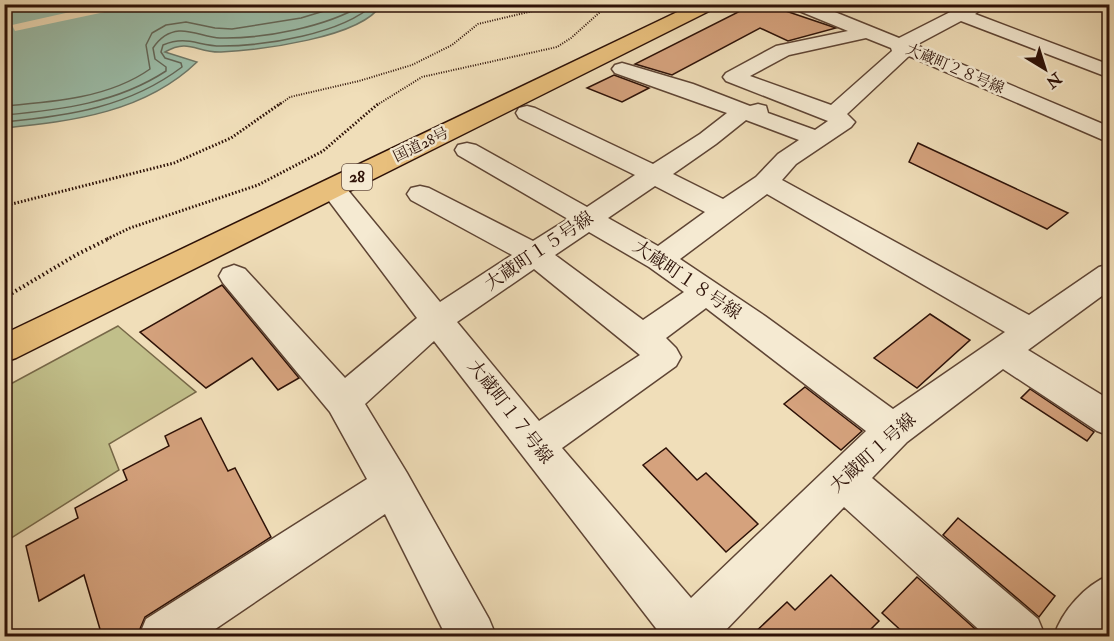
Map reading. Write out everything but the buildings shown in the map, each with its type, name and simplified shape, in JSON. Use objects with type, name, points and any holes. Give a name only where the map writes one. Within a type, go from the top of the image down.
[{"type":"highway","name":"国道28号","points":[[4,349],[709,4]]},
{"type":"street","name":"大蔵町２８号線","points":[[798,4],[900,45],[1110,136]]},
{"type":"street","points":[[834,114],[902,52],[900,45],[981,4]]},
{"type":"street","points":[[1105,4],[1110,6]]},
{"type":"street","points":[[961,15],[1110,72]]},
{"type":"street","points":[[660,260],[766,182],[787,159],[843,122],[834,114],[733,77],[783,50],[869,32]]},
{"type":"street","points":[[622,69],[817,139]]},
{"type":"street","name":"大蔵町１５号線","points":[[343,401],[438,320],[588,217],[748,113],[781,95]]},
{"type":"street","points":[[527,113],[724,211]]},
{"type":"street","name":"大蔵町１８号線","points":[[467,150],[660,260],[893,430]]},
{"type":"street","points":[[766,182],[1016,341],[1110,420]]},
{"type":"street","name":"大蔵町１７号線","points":[[333,189],[689,636]]},
{"type":"street","points":[[420,194],[534,254],[643,337],[664,357],[535,445]]},
{"type":"street","name":"大蔵町１号線","points":[[689,636],[893,430],[1110,274]]},
{"type":"street","points":[[234,276],[343,401],[392,486],[472,636]]},
{"type":"street","points":[[643,337],[706,292]]},
{"type":"street","points":[[843,479],[1021,636]]},
{"type":"street","points":[[163,636],[392,486]]},
{"type":"street","points":[[1078,636],[1109,599]]},
{"type":"path","points":[[4,206],[174,163],[231,138],[290,97],[359,81],[412,65],[452,45],[478,24],[562,4]]},
{"type":"path","points":[[4,298],[76,255],[130,228],[258,185],[323,151],[385,98],[422,77],[557,47],[574,38],[595,13],[609,4]]},
{"type":"shaded area","points":[[118,326],[196,392],[109,444],[119,470],[5,542],[5,387]]},
{"type":"water","points":[[5,5],[381,5],[370,16],[353,26],[308,40],[221,52],[187,46],[173,48],[165,52],[197,62],[177,79],[132,103],[57,122],[5,128]]},
{"type":"pier","points":[[106,4],[138,5],[15,31],[12,25]]}]
